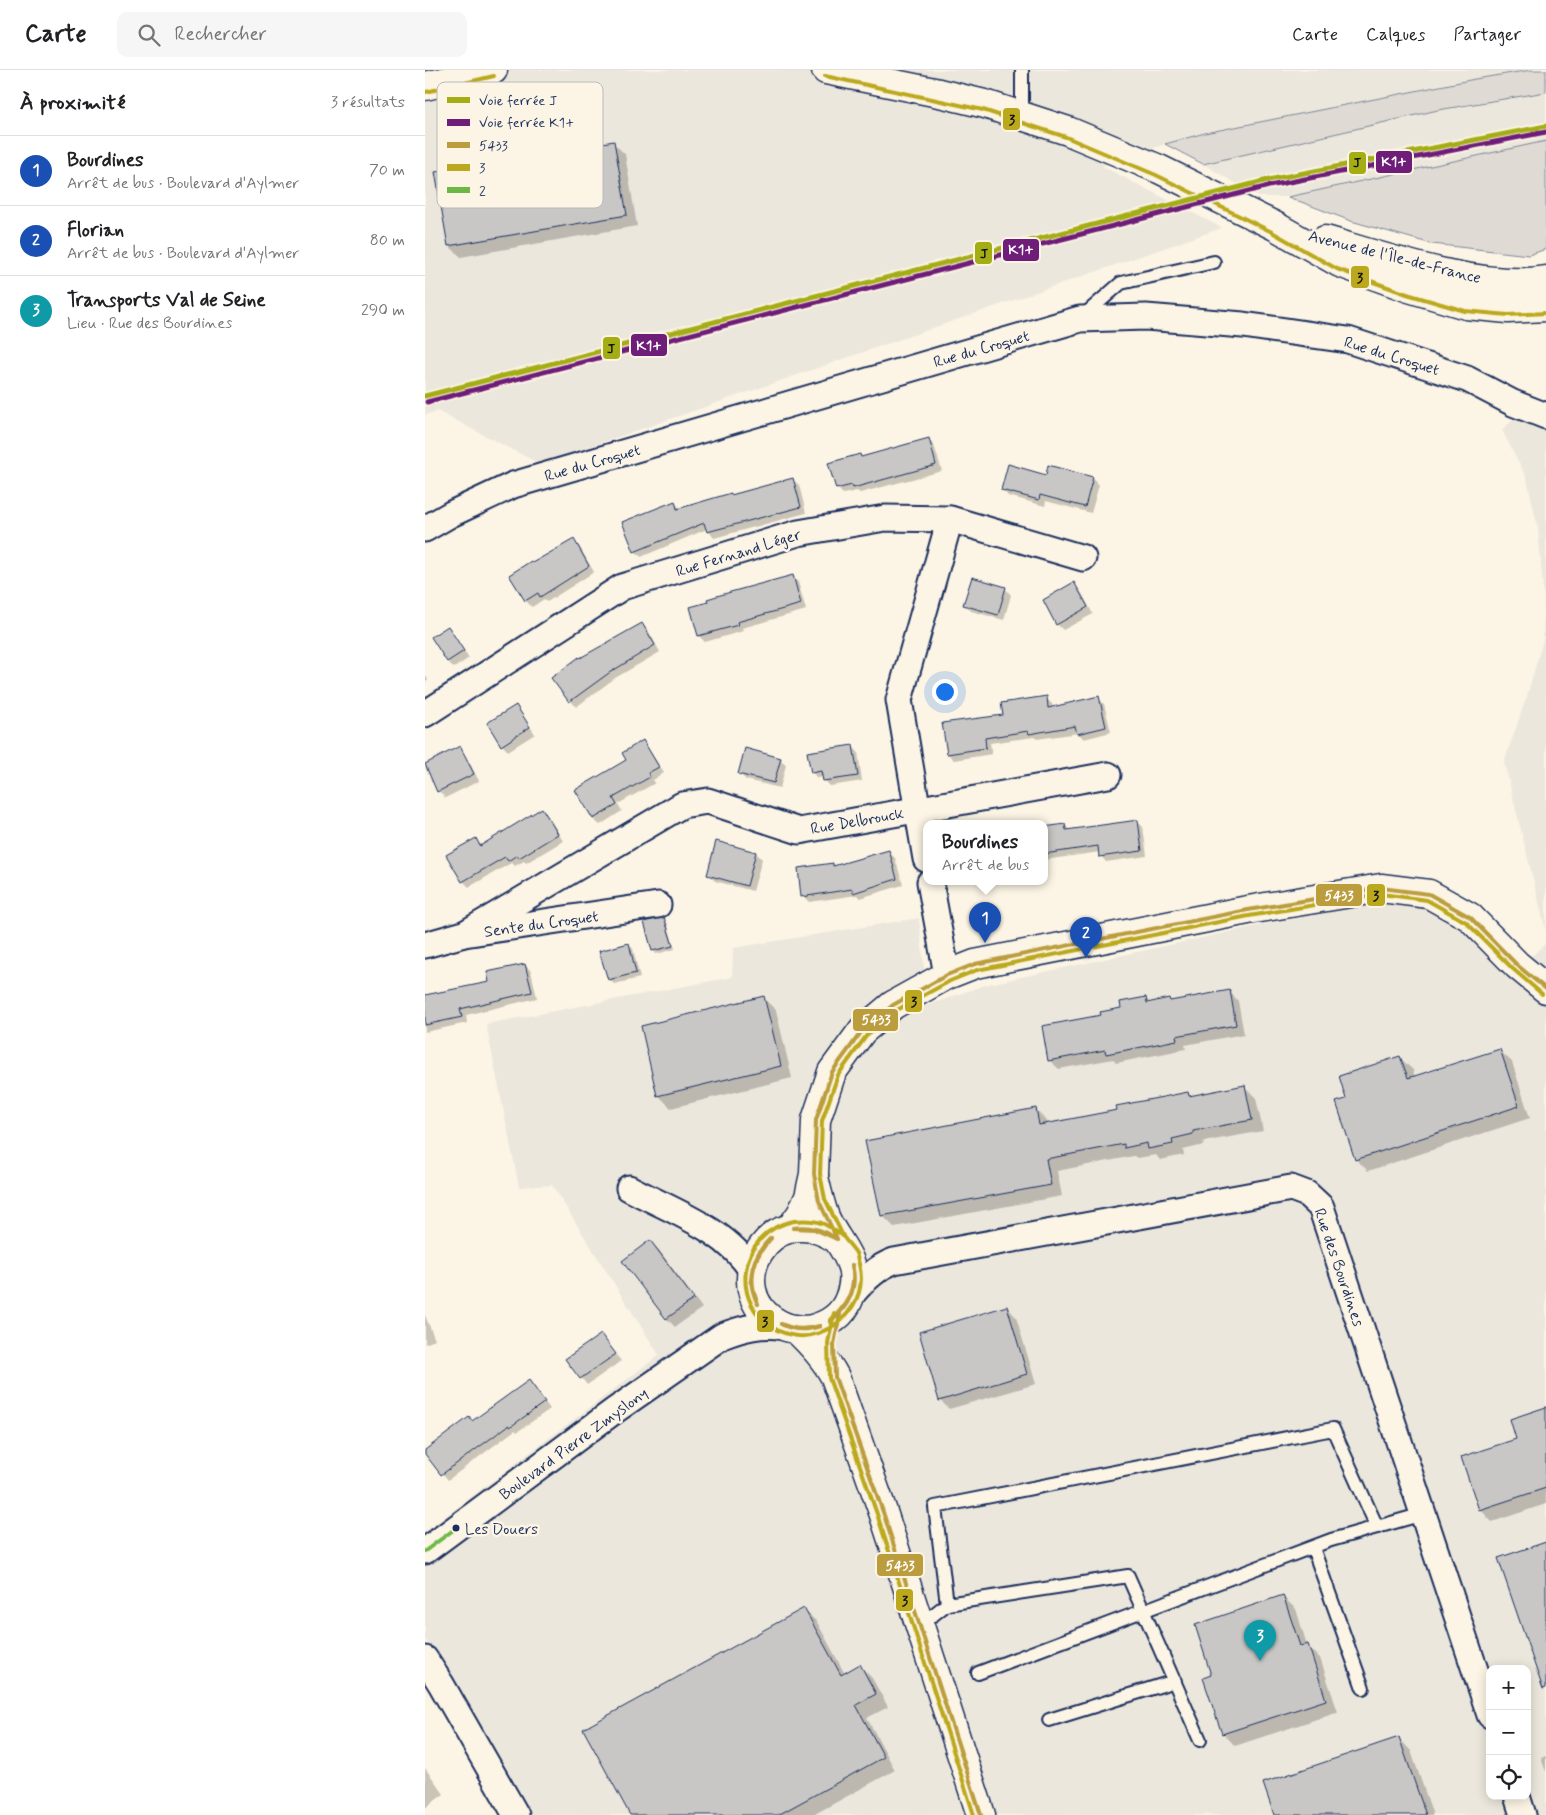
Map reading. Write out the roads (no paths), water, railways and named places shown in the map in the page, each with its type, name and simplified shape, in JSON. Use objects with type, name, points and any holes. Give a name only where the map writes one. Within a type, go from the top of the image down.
[{"type":"street","points":[[442,82],[493,70]]},
{"type":"street","name":"Avenue de l'Île-de-France","points":[[826,70],[985,104],[1068,131],[1159,169],[1275,226],[1340,263],[1444,299],[1466,305],[1508,309],[1546,307]]},
{"type":"street","name":"Avenue de l'Île-de-France","points":[[1275,226],[1403,262],[1466,277],[1508,282],[1546,280]]},
{"type":"street","name":"Rue du Croquet","points":[[425,528],[513,485],[1080,319],[1146,317],[1243,325],[1348,340],[1467,379],[1513,403],[1546,416]]},
{"type":"street","name":"Rue Fernand Léger","points":[[425,714],[622,587],[798,533],[885,518],[950,519],[1083,558]]},
{"type":"street","points":[[923,843],[899,700],[950,519]]},
{"type":"street","name":"Rue Delbrouck","points":[[464,934],[682,805],[708,801],[799,831],[1108,775]]},
{"type":"street","points":[[931,885],[947,975]]},
{"type":"street","points":[[752,1282],[755,1257],[761,1247],[781,1233],[801,1214],[809,1197],[814,1174],[816,1120],[832,1072],[862,1030],[893,1005],[947,975],[975,964],[1260,908],[1381,888],[1429,894],[1470,917],[1517,965],[1546,989]]},
{"type":"street","name":"Sente du Croquet","points":[[425,945],[464,934],[658,905]]},
{"type":"street","points":[[814,1174],[819,1201],[839,1242],[851,1258],[853,1270],[854,1282],[834,1344],[835,1377]]},
{"type":"street","points":[[629,1188],[713,1232],[733,1238],[747,1240],[803,1226],[826,1232],[839,1242]]},
{"type":"street","name":"Rue des Bourdines","points":[[846,1304],[875,1271],[885,1264],[895,1261],[1291,1188],[1307,1194],[1321,1207],[1488,1710]]},
{"type":"street","points":[[713,1232],[739,1253],[752,1282],[758,1304],[773,1321],[790,1328],[808,1330],[820,1327],[846,1304]]},
{"type":"street","name":"Rue des Bourdines","points":[[839,1242],[865,1256],[895,1261]]},
{"type":"street","name":"Boulevard Pierre Zmyslony","points":[[722,1336],[743,1312],[752,1282]]},
{"type":"street","name":"Boulevard Pierre Zmyslony","points":[[425,1551],[614,1411],[722,1336],[739,1329],[754,1326],[772,1325],[790,1328]]},
{"type":"street","points":[[790,1328],[817,1350],[826,1360],[835,1377],[883,1512],[981,1815]]},
{"type":"street","points":[[425,1659],[516,1815]]},
{"type":"street","points":[[1518,1800],[1523,1815]]},
{"type":"lane","points":[[1022,70],[1022,116]]},
{"type":"lane","points":[[1080,319],[1121,283],[1214,262]]},
{"type":"lane","points":[[947,1604],[935,1507],[1333,1429],[1377,1527]]},
{"type":"lane","points":[[978,1674],[1313,1548],[1423,1514]]},
{"type":"lane","points":[[1313,1548],[1363,1688]]},
{"type":"lane","points":[[917,1619],[933,1614],[947,1604],[1128,1576],[1200,1740]]},
{"type":"lane","points":[[1049,1720],[1175,1681]]},
{"type":"rail line","name":"J","points":[[425,396],[1268,180],[1546,126]]},
{"type":"rail line","name":"K1+","points":[[427,402],[1269,186],[1546,132]]},
{"type":"place","name":"Bourdines","points":[[985,943]]},
{"type":"place","name":"Florian","points":[[1086,958]]},
{"type":"place","name":"Les Douers","points":[[456,1528]]},
{"type":"place","name":"Transports Val de Seine","points":[[1260,1661]]}]
